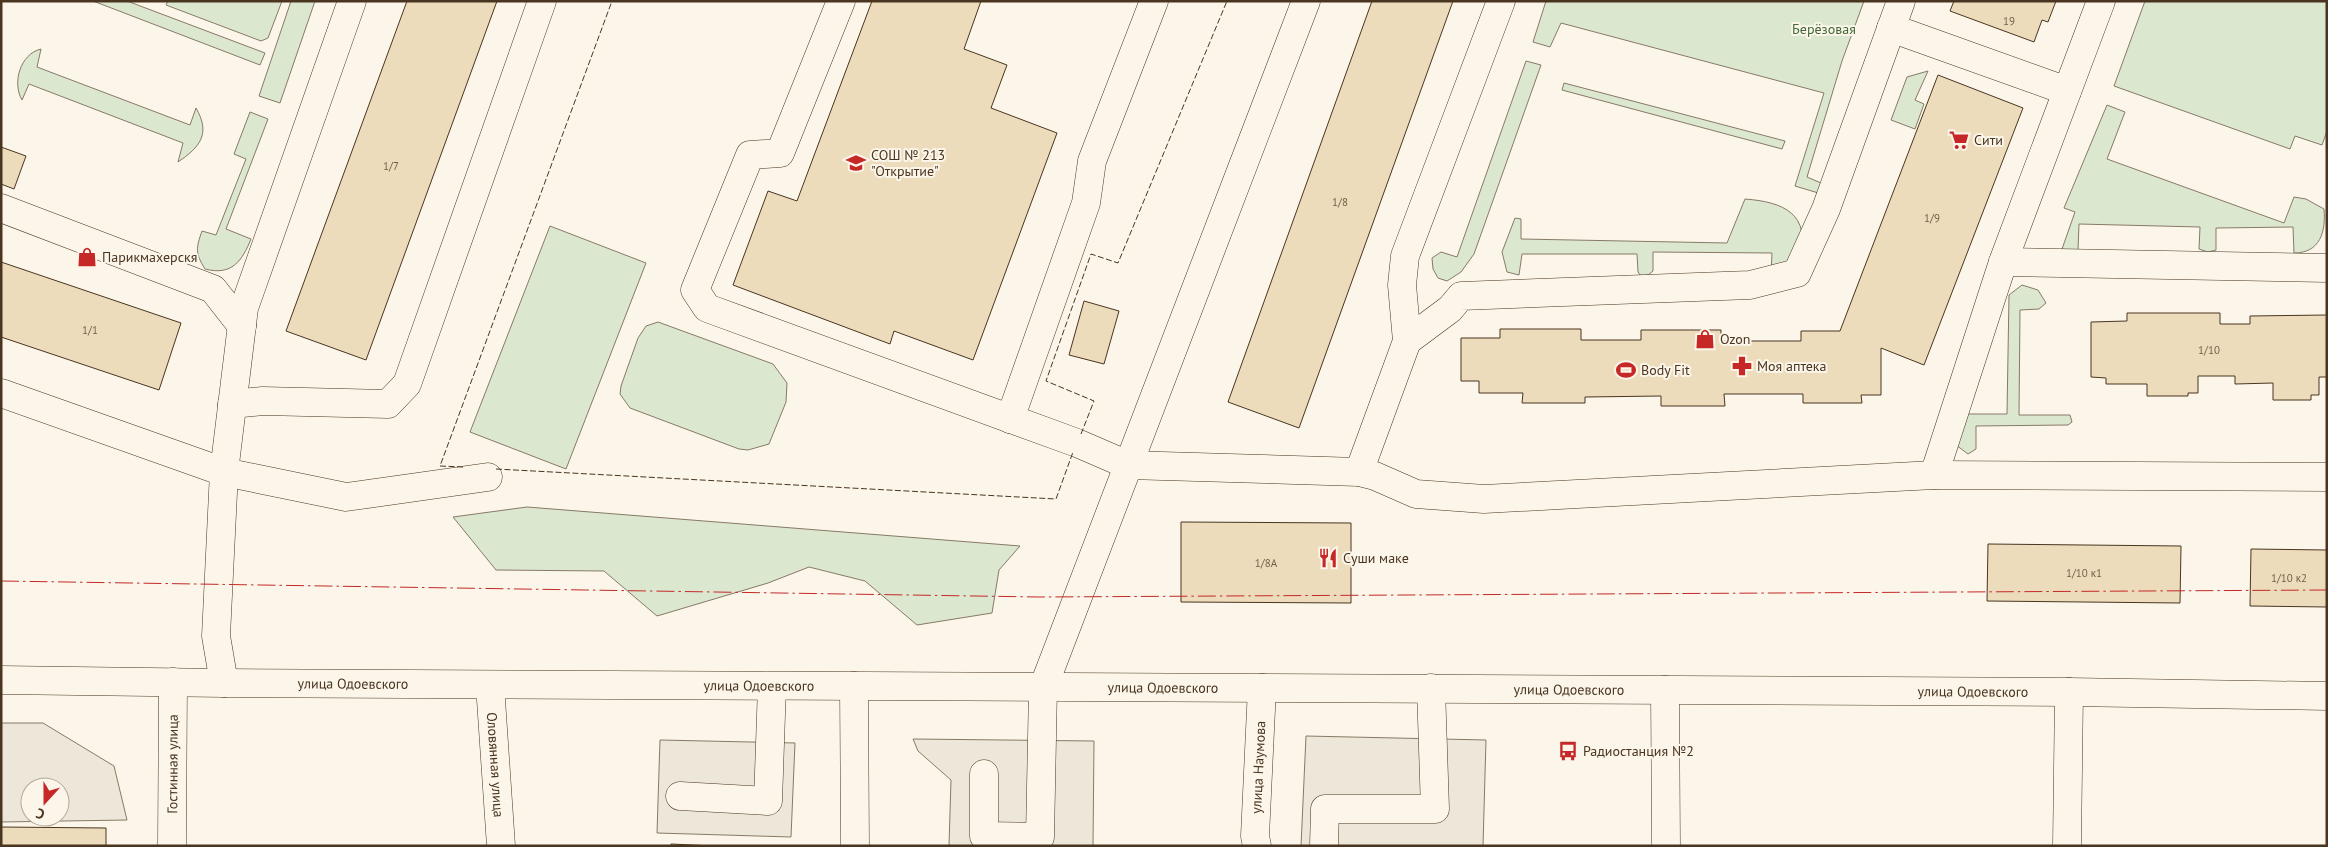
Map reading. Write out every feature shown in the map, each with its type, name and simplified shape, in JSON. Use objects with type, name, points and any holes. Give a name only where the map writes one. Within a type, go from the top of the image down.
[{"type":"street","points":[[224,683],[216,636],[224,472],[244,308],[352,1]]},
{"type":"street","points":[[232,404],[263,401],[388,404],[407,384],[542,1]]},
{"type":"street","points":[[841,1],[780,153],[750,155],[695,290],[707,308],[1077,444],[1128,466],[1359,472],[1375,476],[1416,494],[1484,499],[1934,475],[2327,477]]},
{"type":"street","points":[[1010,419],[1086,203],[1092,161],[1154,1]]},
{"type":"street","points":[[984,774],[984,836],[1040,837],[1043,688],[1306,1]]},
{"type":"street","points":[[1359,472],[1407,341],[1402,285],[1405,256],[1500,1]]},
{"type":"street","points":[[1407,341],[1450,309],[1461,296],[1750,285],[1797,273],[1826,210],[1901,1]]},
{"type":"street","points":[[1934,475],[2003,262],[2101,1]]},
{"type":"street","points":[[1892,28],[2067,91]]},
{"type":"street","points":[[1,208],[213,289],[242,326]]},
{"type":"street","points":[[2003,262],[2327,268]]},
{"type":"street","points":[[1,393],[224,472],[346,497],[488,477]]},
{"type":"street","name":"улица Одоевского","points":[[1,680],[490,685],[2069,692],[2327,696]]},
{"type":"street","name":"Гостинная улица","points":[[172,846],[174,682]]},
{"type":"street","name":"Оловянная улица","points":[[490,685],[501,846]]},
{"type":"street","points":[[680,796],[768,801],[772,686]]},
{"type":"street","points":[[854,686],[855,846]]},
{"type":"street","name":"улица Наумова","points":[[1257,846],[1255,836],[1262,688]]},
{"type":"street","points":[[1324,846],[1325,809],[1435,810],[1431,688]]},
{"type":"street","points":[[1665,690],[1666,846]]},
{"type":"street","points":[[2067,846],[2069,692]]},
{"type":"green space","points":[[93,1],[127,1],[265,53],[260,65]]},
{"type":"green space","points":[[168,1],[282,1],[268,38],[261,41],[166,5]]},
{"type":"green space","points":[[291,1],[315,1],[280,103],[259,96]]},
{"type":"green space","name":"Берёзовая","points":[[1546,1],[1864,1],[1842,61],[1807,177],[1828,186],[1825,195],[1795,186],[1824,93],[1561,23],[1550,47],[1533,42]]},
{"type":"green space","points":[[2145,1],[2327,1],[2327,131],[2322,145],[2295,136],[2290,149],[2114,86]]},
{"type":"green space","points":[[41,49],[37,67],[190,125],[196,108],[203,125],[201,139],[192,151],[178,162],[183,143],[29,84],[22,100],[18,86],[20,70],[28,57]]},
{"type":"green space","points":[[1526,61],[1541,65],[1474,254],[1461,272],[1447,281],[1438,278],[1433,269],[1432,258],[1441,252],[1457,257]]},
{"type":"green space","points":[[1928,71],[1915,100],[1924,104],[1915,129],[1891,120],[1907,77]]},
{"type":"green space","points":[[1564,83],[1785,141],[1782,149],[1562,90]]},
{"type":"green space","points":[[2107,105],[2125,112],[2107,159],[2284,223],[2294,197],[2306,199],[2324,209],[2324,226],[2320,240],[2310,249],[2294,253],[2293,227],[2216,228],[2216,250],[2208,252],[2199,249],[2200,227],[2079,224],[2078,250],[2070,253],[2062,249],[2075,212],[2064,208]]},
{"type":"green space","points":[[250,112],[268,119],[226,229],[251,239],[244,254],[235,265],[222,270],[205,269],[198,254],[202,231],[216,235],[246,159],[234,154]]},
{"type":"green space","points":[[1745,199],[1772,203],[1791,213],[1798,221],[1802,231],[1800,258],[1771,275],[1772,253],[1653,252],[1653,271],[1648,275],[1641,276],[1638,272],[1637,254],[1522,254],[1519,275],[1507,272],[1502,252],[1515,218],[1521,219],[1521,239],[1727,243]]},
{"type":"green space","points":[[550,226],[646,263],[566,469],[470,432]]},
{"type":"green space","points":[[2022,285],[2038,290],[2046,303],[2039,309],[2020,310],[2019,415],[2070,415],[2072,422],[2068,425],[1976,426],[1976,449],[1968,454],[1956,445],[1953,414],[2007,414],[2009,295]]},
{"type":"green space","points":[[658,322],[773,364],[787,383],[786,402],[769,444],[748,450],[739,449],[630,408],[620,394],[621,386],[638,338],[646,326]]},
{"type":"green space","points":[[527,507],[1020,546],[999,570],[992,613],[917,625],[865,581],[809,567],[768,583],[657,616],[604,571],[496,570],[453,517]]},
{"type":"shaded area","points":[[1,723],[43,723],[114,766],[127,820],[70,821],[70,777],[20,777],[20,822],[1,822]]},
{"type":"shaded area","points":[[1306,736],[1486,740],[1483,846],[1301,846]]},
{"type":"shaded area","points":[[913,739],[1094,741],[1093,846],[949,846],[951,780],[918,751]]},
{"type":"shaded area","points":[[660,740],[795,743],[791,837],[657,833]]},
{"type":"building","points":[[407,1],[497,1],[366,360],[286,331]]},
{"type":"building","points":[[872,1],[981,1],[964,49],[1007,65],[991,108],[1057,133],[973,360],[894,331],[890,344],[733,285],[768,191],[797,201]]},
{"type":"building","points":[[1372,1],[1453,1],[1299,428],[1228,402]]},
{"type":"building","points":[[1954,1],[2056,1],[2048,22],[2042,20],[2034,42],[1950,11]]},
{"type":"building","points":[[1938,75],[2023,108],[1924,365],[1881,348],[1881,395],[1861,395],[1862,403],[1803,403],[1803,394],[1724,394],[1725,406],[1661,406],[1661,396],[1585,397],[1585,403],[1522,403],[1523,393],[1479,393],[1479,381],[1461,381],[1461,338],[1500,338],[1500,329],[1581,329],[1581,340],[1641,340],[1641,330],[1721,330],[1721,341],[1801,341],[1801,331],[1840,331]]},
{"type":"building","points":[[1,147],[26,156],[14,189],[1,184]]},
{"type":"building","points":[[1,262],[181,323],[159,390],[1,337]]},
{"type":"building","points":[[1084,301],[1119,311],[1104,364],[1069,355]]},
{"type":"building","points":[[2127,313],[2220,313],[2220,324],[2250,324],[2250,316],[2327,315],[2327,377],[2319,377],[2319,395],[2311,395],[2311,400],[2273,400],[2273,383],[2235,384],[2235,376],[2198,376],[2198,393],[2188,393],[2188,396],[2147,396],[2147,384],[2106,384],[2106,378],[2091,377],[2091,322],[2127,321]]},
{"type":"building","points":[[1181,522],[1351,523],[1351,603],[1181,602]]},
{"type":"building","points":[[1988,544],[2181,546],[2180,603],[1987,601]]},
{"type":"building","points":[[2251,549],[2327,550],[2327,607],[2250,606]]},
{"type":"building","points":[[1,827],[106,828],[106,846],[1,846]]},
{"type":"building","points":[[671,844],[713,846],[671,846]]},
{"type":"fence","points":[[463,467],[440,466],[612,1]]},
{"type":"fence","points":[[1081,434],[1094,401],[1046,381],[1091,254],[1118,263],[1227,1]]},
{"type":"fence","points":[[496,469],[1056,499],[1073,452]]},
{"type":"power","points":[[1,581],[1039,597],[2327,590]]},
{"type":"place","name":"Сити","points":[[1959,140]]},
{"type":"place","name":"СОШ № 213 \"Открытие\"","points":[[856,163]]},
{"type":"place","name":"Парикмахерскя","points":[[87,257]]},
{"type":"place","name":"Ozon","points":[[1705,339]]},
{"type":"place","name":"Моя аптека","points":[[1742,366]]},
{"type":"place","name":"Body Fit","points":[[1626,370]]},
{"type":"place","name":"Суши маке","points":[[1328,558]]},
{"type":"place","name":"Радиостанция №2","points":[[1568,751]]}]
